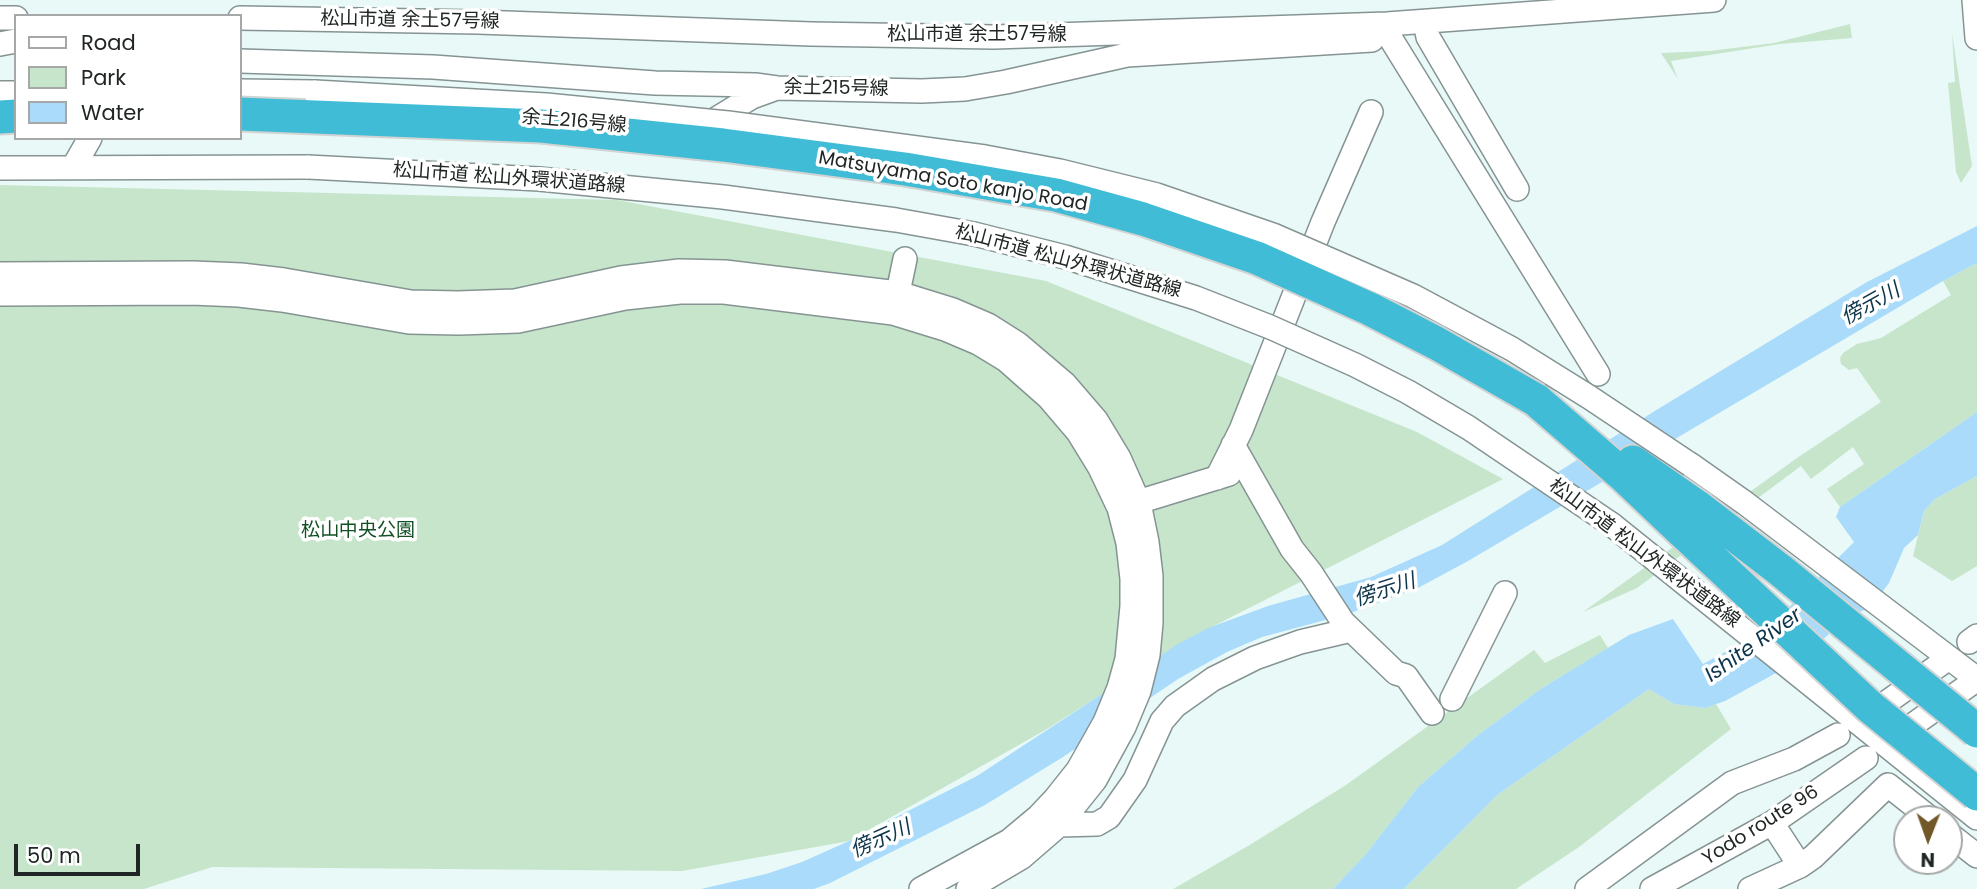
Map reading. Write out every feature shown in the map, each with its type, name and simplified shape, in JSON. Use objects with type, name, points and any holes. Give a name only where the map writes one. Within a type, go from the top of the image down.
[{"type":"highway","name":"Matsuyama Soto kanjo Road","points":[[242,114],[541,127],[723,145],[892,167],[1056,195],[1143,219],[1257,258],[1370,309],[1436,343],[1536,400],[1623,476],[1691,520]]},
{"type":"highway","points":[[1691,520],[1902,640],[1974,688]]},
{"type":"highway","points":[[1691,520],[1780,570],[1977,731]]},
{"type":"highway","points":[[1691,520],[1870,707],[1977,794]]},
{"type":"street","points":[[1517,189],[1427,29],[1714,0]]},
{"type":"street","points":[[1974,0],[1977,38]]},
{"type":"street","name":"松山市道 余土57号線","points":[[242,18],[994,37],[1389,32]]},
{"type":"street","name":"余土215号線","points":[[242,61],[433,67],[655,83],[777,88],[965,89],[1127,55],[1427,29]]},
{"type":"street","points":[[1389,32],[1598,374]]},
{"type":"street","name":"余土216号線","points":[[242,131],[464,136],[484,130],[496,120],[509,116],[697,130],[752,97],[777,88]]},
{"type":"street","points":[[242,91],[315,92],[546,105],[728,123],[985,158],[1060,171],[1157,195],[1273,234],[1413,296],[1512,349],[1691,465],[1927,639],[1974,688],[1894,739]]},
{"type":"street","points":[[1217,478],[1272,354],[1323,222],[1371,112]]},
{"type":"street","points":[[74,166],[89,140]]},
{"type":"street","name":"松山市道 松山外環状道路線","points":[[0,167],[308,167],[538,179],[723,197],[974,234],[1065,257],[1196,298],[1355,365],[1469,428],[1611,524],[1977,818]]},
{"type":"street","points":[[895,303],[905,260]]},
{"type":"street","points":[[0,274],[241,275],[411,302],[458,303],[515,300],[621,278],[679,271],[725,272],[895,303],[978,343],[1028,378],[1078,432],[1100,468],[1129,505],[1128,543],[1132,579],[1148,655],[1139,691],[1124,727],[1095,780],[1059,825],[1021,857],[968,889]]},
{"type":"street","points":[[0,294],[239,295],[409,322],[459,323],[518,321],[625,298],[680,292],[895,303]]},
{"type":"street","points":[[1233,445],[1292,549],[1347,626],[1396,673],[1406,676],[1432,713]]},
{"type":"street","points":[[1129,505],[1246,469]]},
{"type":"street","points":[[1452,699],[1504,593]]},
{"type":"street","points":[[1059,825],[1097,824],[1109,817],[1135,780],[1162,721],[1174,706],[1213,679],[1255,658],[1347,626]]},
{"type":"street","points":[[921,889],[1009,841],[1055,799],[1078,770],[1105,722],[1141,627]]},
{"type":"street","points":[[1867,718],[1942,663]]},
{"type":"street","points":[[1587,889],[1732,783],[1794,759],[1838,736]]},
{"type":"street","name":"Yodo route 96","points":[[1652,889],[1772,823],[1866,758]]},
{"type":"street","points":[[1750,889],[1800,866],[1813,857],[1888,785],[1913,805]]},
{"type":"street","points":[[1772,823],[1800,866]]},
{"type":"street","points":[[1963,845],[1977,856]]},
{"type":"green space","points":[[1850,24],[1852,38],[1780,44],[1671,61],[1678,79],[1661,53],[1710,51],[1774,43]]},
{"type":"green space","points":[[1952,33],[1972,166],[1961,183],[1956,172],[1948,83],[1955,82]]},
{"type":"green space","name":"松山中央公園","points":[[0,185],[617,200],[1046,281],[1417,432],[1503,479],[1192,637],[1047,729],[849,841],[682,871],[212,867],[144,889],[0,889]]},
{"type":"green space","points":[[1977,263],[1977,412],[1840,507],[1827,489],[1864,464],[1853,447],[1811,479],[1801,466],[1637,588],[1583,612],[1797,458],[1881,402],[1857,368],[1849,370],[1841,364],[1843,353],[1857,344],[1881,338],[1951,295],[1943,281]]},
{"type":"green space","points":[[1977,476],[1977,566],[1952,581],[1913,556],[1924,511],[1935,499]]},
{"type":"green space","points":[[1600,635],[1608,648],[1542,688],[1478,735],[1418,787],[1366,854],[1333,889],[1173,889],[1346,785],[1534,650],[1545,663]]},
{"type":"green space","points":[[1649,689],[1674,704],[1705,708],[1716,704],[1731,729],[1579,847],[1516,889],[1404,889],[1497,795]]},
{"type":"water","name":"傍示川","points":[[1977,226],[1977,263],[1418,588],[1348,614],[1262,637],[1227,652],[1178,679],[1063,757],[985,805],[830,883],[814,889],[701,889],[766,874],[802,862],[977,776],[1178,644],[1208,628],[1268,606],[1371,577],[1442,545],[1867,282]]},
{"type":"water","name":"Ishite River","points":[[1977,412],[1977,476],[1935,499],[1924,511],[1918,535],[1904,548],[1889,583],[1870,608],[1851,615],[1798,661],[1725,701],[1705,708],[1674,704],[1649,689],[1497,795],[1404,889],[1333,889],[1366,854],[1418,787],[1478,735],[1542,688],[1629,635],[1673,619],[1703,664],[1766,630],[1854,542],[1836,517],[1840,507]]}]
